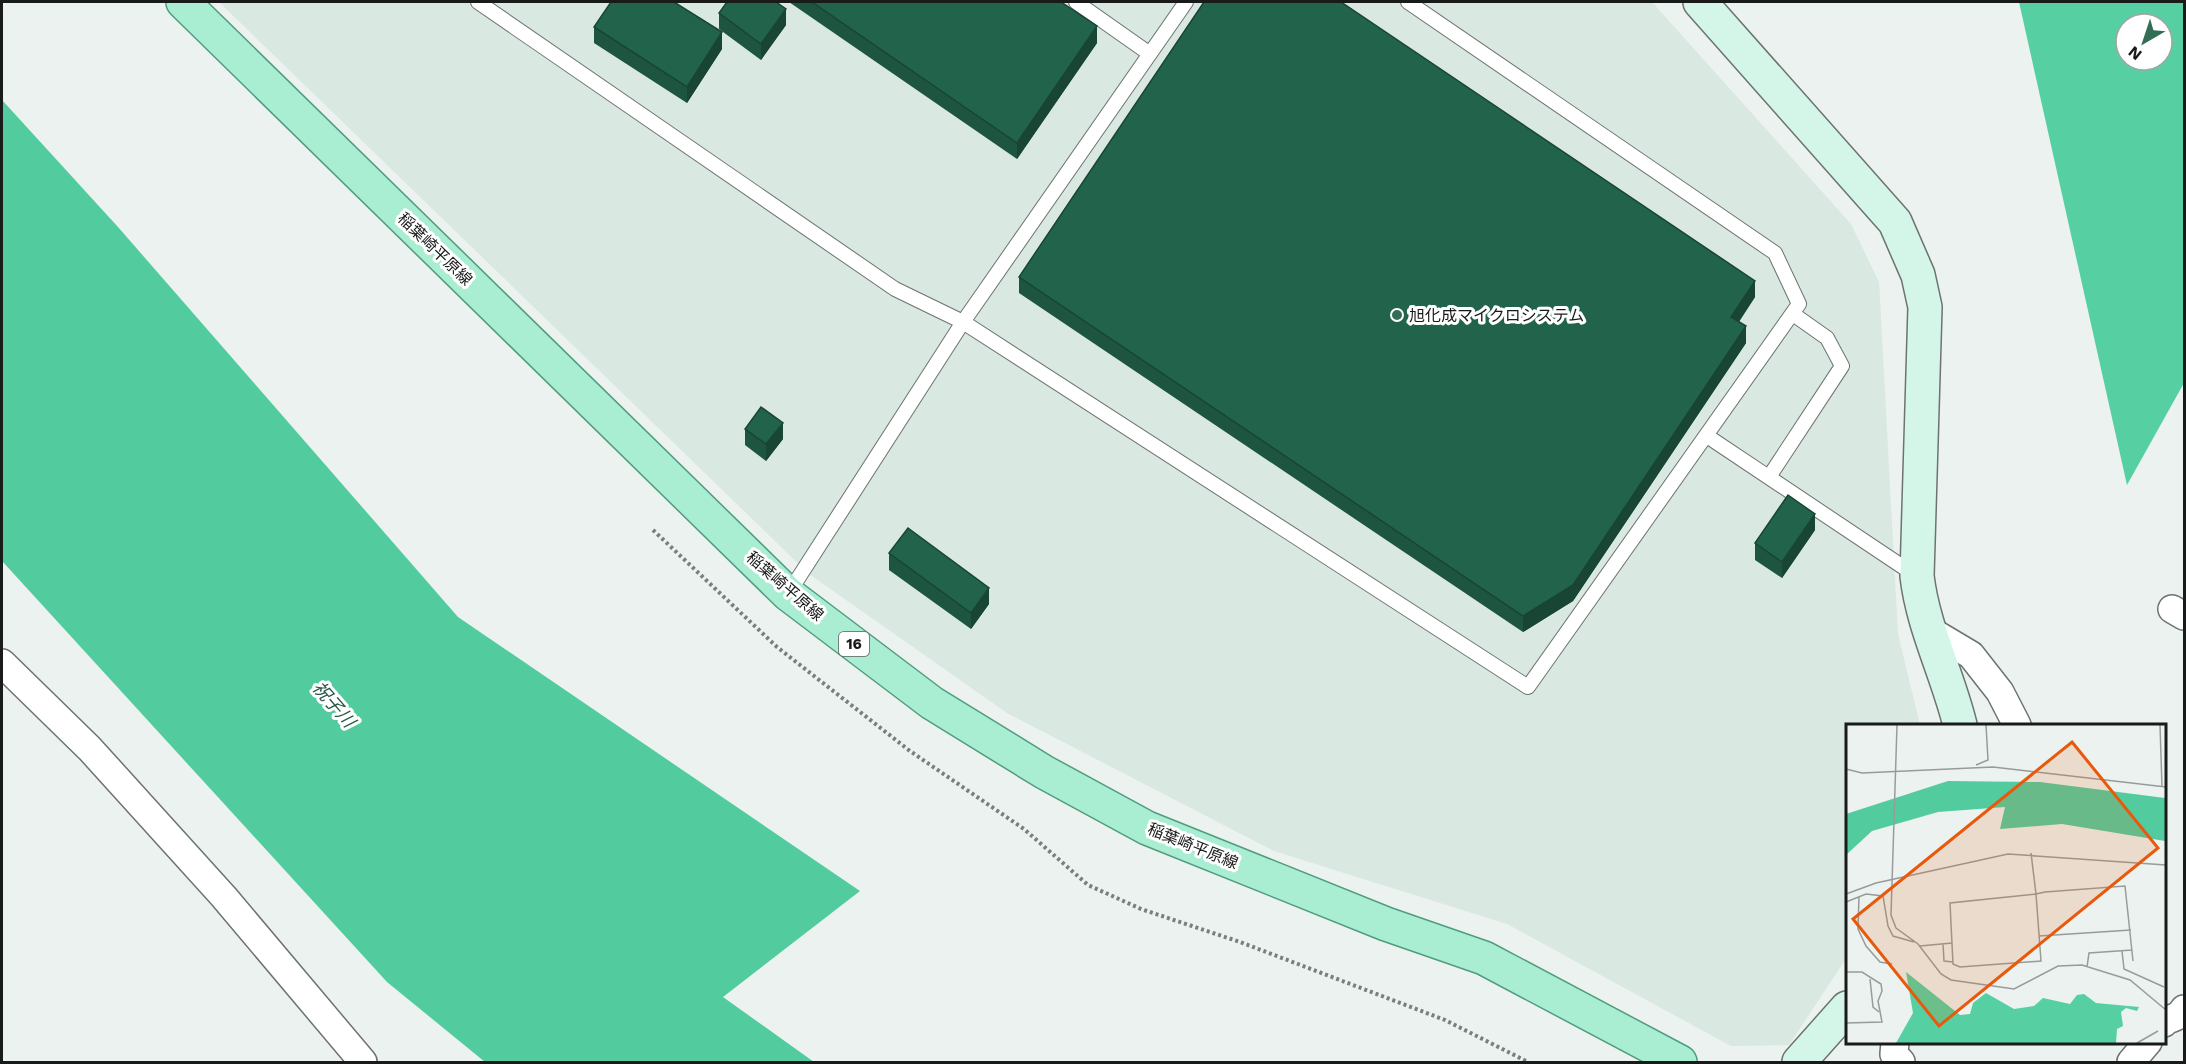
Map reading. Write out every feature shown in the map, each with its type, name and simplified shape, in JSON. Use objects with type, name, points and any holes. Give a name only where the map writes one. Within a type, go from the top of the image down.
[{"type":"main road","name":"稲葉崎平原線","points":[[183,2],[788,594],[932,703],[1044,771],[1147,828],[1386,924],[1484,958],[1680,1062]]},
{"type":"street","points":[[1700,2],[1895,222],[1918,275],[1925,308],[1917,576],[1919,596],[1960,724]]},
{"type":"street","points":[[1929,630],[1971,655],[2000,692],[2016,724]]},
{"type":"street","points":[[2,663],[90,749],[216,888],[363,1062]]},
{"type":"street","points":[[1798,1062],[1846,1009]]},
{"type":"street","points":[[2165,1021],[2178,1017],[2184,1009]]},
{"type":"street","points":[[1895,1043],[1894,1054],[1900,1062]]},
{"type":"street","points":[[2131,1062],[2146,1043]]},
{"type":"lane","points":[[478,2],[895,290],[963,322],[1528,687],[1799,304],[1775,253],[1408,2]]},
{"type":"lane","points":[[1076,2],[1150,54]]},
{"type":"lane","points":[[788,594],[963,322],[1186,2]]},
{"type":"lane","points":[[1769,477],[1842,366],[1827,338],[1793,314]]},
{"type":"lane","points":[[1707,436],[1917,576]]},
{"type":"path","points":[[653,530],[777,646],[910,751],[1024,829],[1088,885],[1141,909],[1240,942],[1445,1020],[1528,1062]]},
{"type":"shaded area","points":[[219,2],[1652,2],[1851,224],[1879,282],[1898,634],[1920,724],[1846,724],[1846,959],[1789,1045],[1731,1046],[1507,924],[1274,851],[1007,713],[809,574]]},
{"type":"shaded area","points":[[2019,2],[2184,2],[2184,383],[2127,485]]},
{"type":"water","name":"祝子川","points":[[2,100],[118,227],[458,617],[860,891],[723,997],[814,1062],[485,1062],[387,982],[2,561]]},
{"type":"building","points":[[611,2],[674,2],[722,32],[687,87],[594,27]]},
{"type":"building","points":[[727,2],[776,2],[786,9],[761,44],[719,13]]},
{"type":"building","points":[[812,2],[1061,2],[1097,26],[1017,143]]},
{"type":"building","name":"旭化成マイクロシステム","points":[[1204,2],[1341,2],[1755,281],[1731,317],[1746,326],[1573,585],[1523,616],[1019,277]]},
{"type":"building","points":[[761,407],[783,423],[766,444],[745,429]]},
{"type":"building","points":[[1788,495],[1815,514],[1782,562],[1755,543]]},
{"type":"building","points":[[908,528],[989,588],[971,613],[889,553]]},
{"type":"place","name":"旭化成マイクロシステム","points":[[1397,315]]}]
